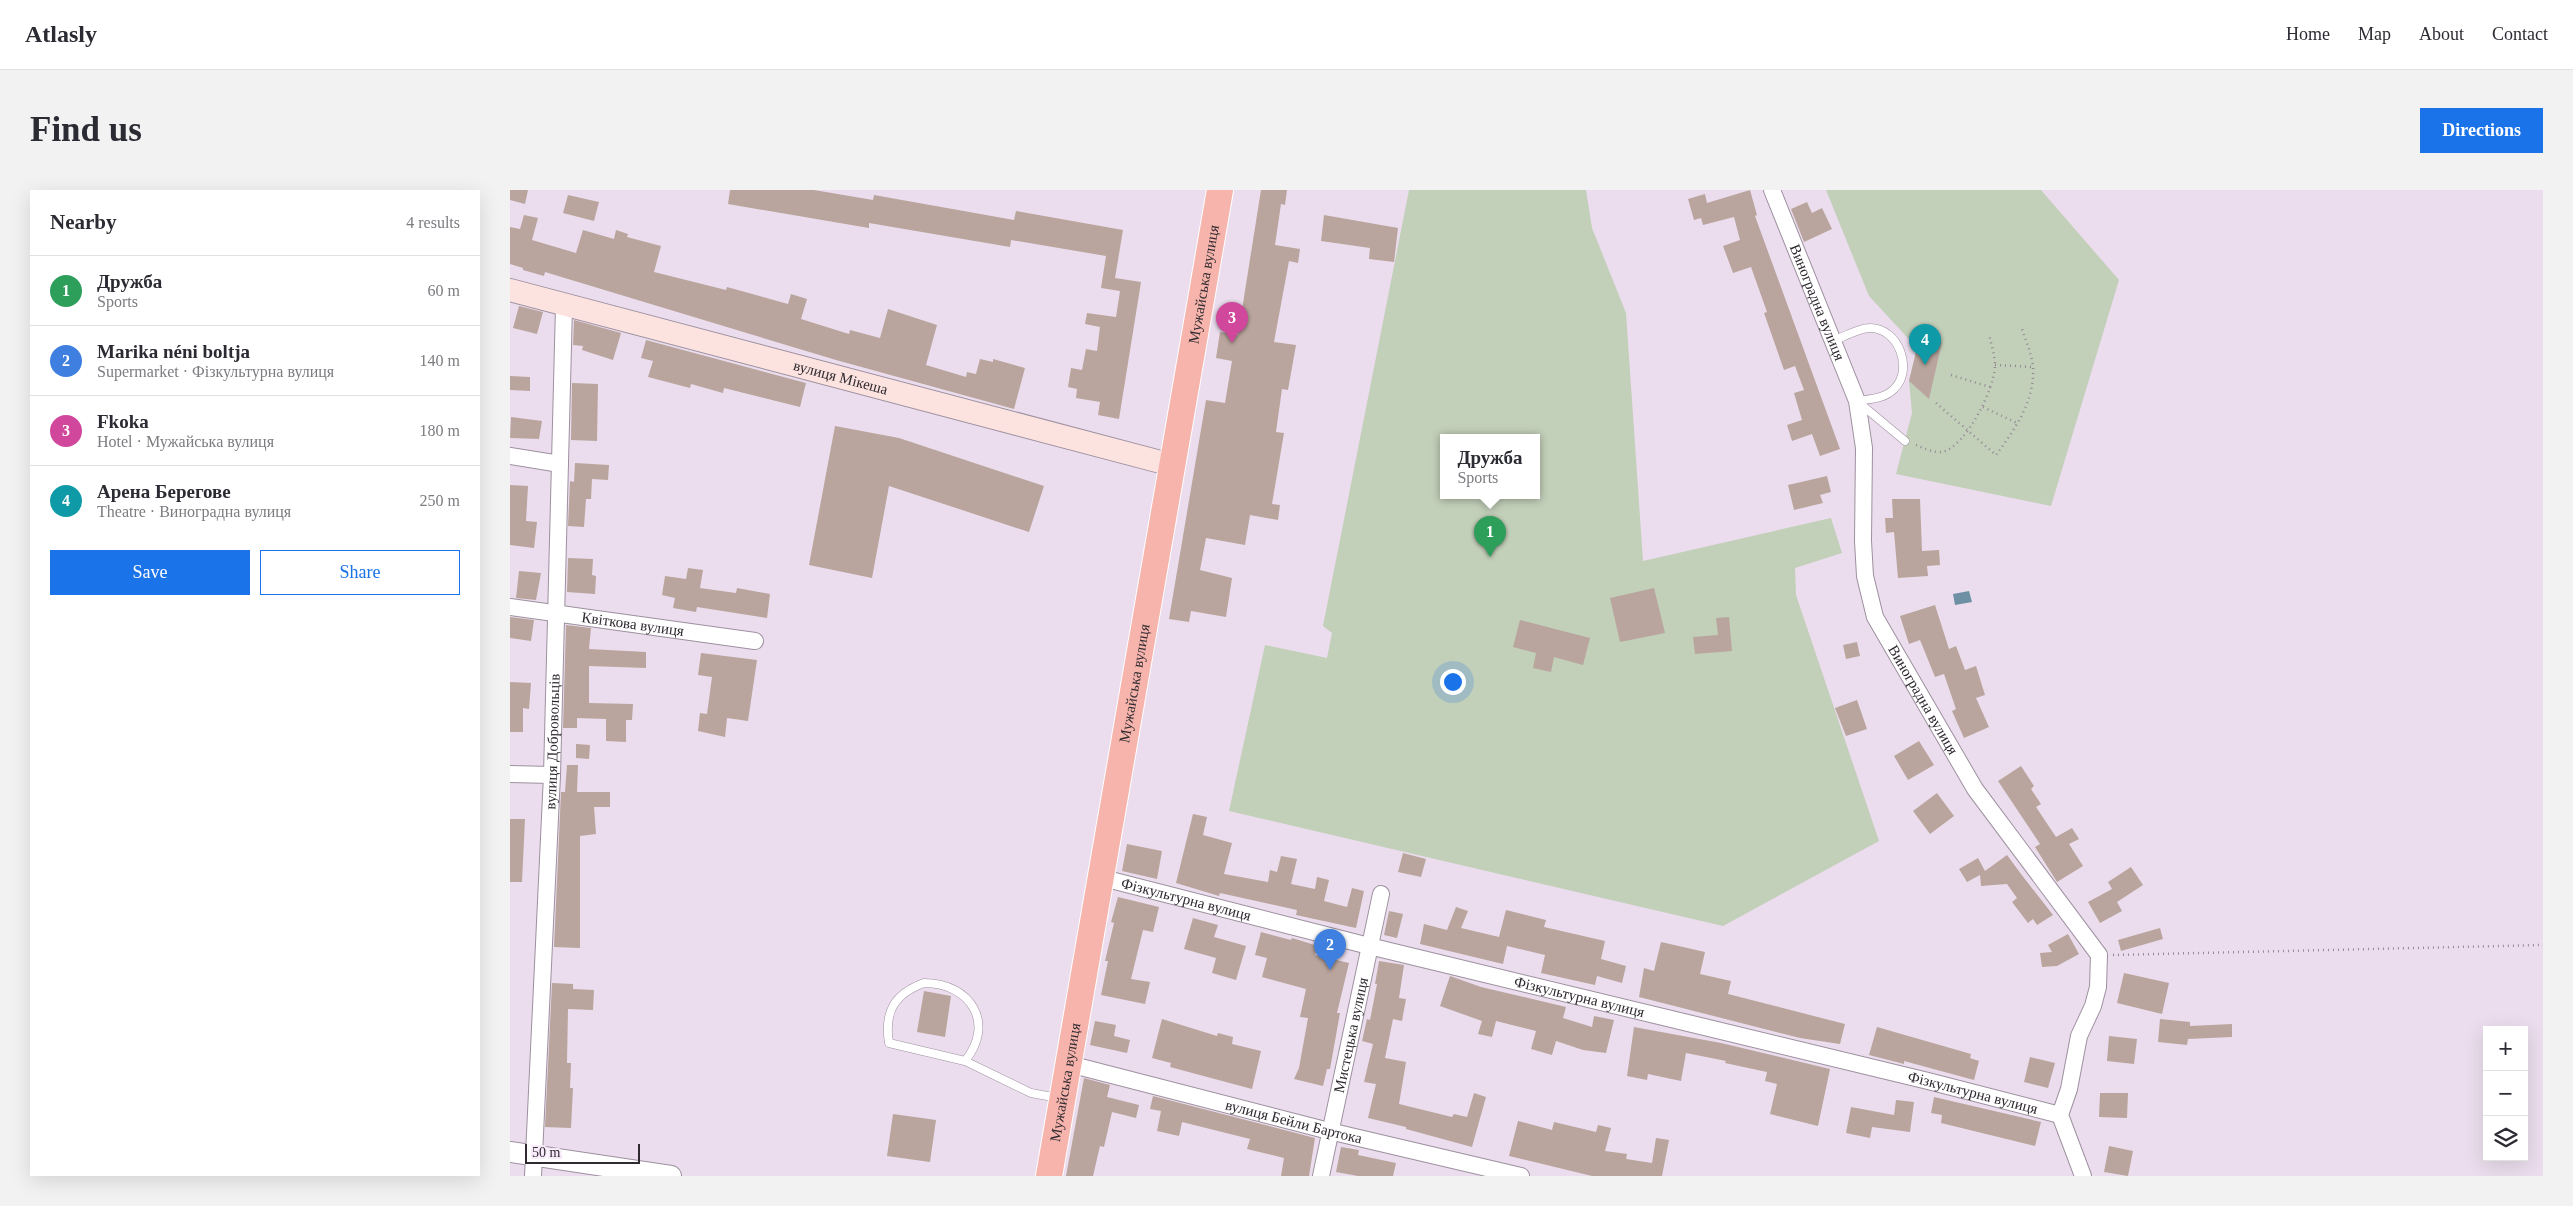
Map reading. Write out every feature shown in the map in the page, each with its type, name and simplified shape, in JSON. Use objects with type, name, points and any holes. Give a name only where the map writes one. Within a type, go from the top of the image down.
[{"type":"highway","name":"Мужайська вулиця","points":[[1049,1176],[1099,877],[1220,190]]},
{"type":"main road","name":"вулиця Мікеша","points":[[510,290],[564,306],[1172,465]]},
{"type":"street","name":"Виноградна вулиця","points":[[1772,190],[1857,401],[1864,448],[1863,541],[1865,576],[1875,617],[1975,789],[2100,955]]},
{"type":"street","name":"вулиця Добровольців","points":[[534,1176],[552,775],[564,306]]},
{"type":"street","points":[[510,456],[560,464]]},
{"type":"street","name":"Квіткова вулиця","points":[[510,607],[755,641]]},
{"type":"street","points":[[510,774],[552,775]]},
{"type":"street","name":"Фізкультурна вулиця","points":[[1099,877],[1369,946],[1928,1081],[2060,1115]]},
{"type":"street","name":"Мистецька вулиця","points":[[1321,1176],[1329,1131],[1381,894]]},
{"type":"street","points":[[2083,1176],[2060,1115],[2069,1089],[2079,1036],[2093,1006],[2098,987],[2100,955]]},
{"type":"street","name":"вулиця Бейли Бартока","points":[[1069,1064],[1329,1131],[1521,1176]]},
{"type":"street","points":[[510,1152],[671,1176]]},
{"type":"lane","points":[[1833,341],[1869,328],[1888,334],[1897,343],[1904,360],[1895,389],[1884,396],[1857,401]]},
{"type":"lane","points":[[1857,401],[1905,440]]},
{"type":"lane","points":[[965,1061],[974,1049],[978,1036],[976,1014],[965,996],[953,988],[940,983],[924,983],[909,989],[897,999],[889,1012],[886,1028],[888,1043],[965,1061],[1031,1093],[1063,1099]]},
{"type":"path","points":[[1936,403],[1996,455],[2019,424],[2029,398],[2033,367],[2021,326]]},
{"type":"path","points":[[1905,440],[1941,452],[1956,442],[1967,430],[1983,407],[1990,387],[1995,365],[1989,334]]},
{"type":"path","points":[[1995,365],[2033,367]]},
{"type":"path","points":[[1950,374],[1990,387]]},
{"type":"path","points":[[1983,407],[2019,424]]},
{"type":"path","points":[[2100,955],[2543,945]]},
{"type":"green space","points":[[1409,190],[1586,190],[1592,228],[1626,313],[1643,561],[1831,518],[1842,553],[1795,568],[1796,595],[1879,841],[1723,926],[1229,811],[1265,645],[1327,658],[1332,633],[1323,626]]},
{"type":"green space","points":[[1826,190],[2041,190],[2119,280],[2051,506],[1896,474],[1912,413],[1909,381],[1917,348],[1869,296]]},
{"type":"water","points":[[1969,591],[1972,602],[1955,605],[1953,594]]},
{"type":"building","points":[[510,190],[528,190],[525,204],[510,200]]},
{"type":"building","points":[[730,190],[814,190],[873,200],[874,195],[1014,220],[1016,211],[1123,230],[1115,278],[1141,282],[1119,419],[1098,415],[1100,402],[1076,398],[1077,389],[1068,387],[1071,368],[1082,370],[1086,349],[1097,351],[1100,327],[1085,324],[1087,313],[1116,317],[1120,291],[1101,288],[1106,256],[1011,240],[1010,247],[869,223],[869,228],[728,204]]},
{"type":"building","points":[[1261,190],[1287,190],[1285,205],[1281,204],[1275,245],[1300,249],[1298,263],[1289,261],[1274,342],[1296,345],[1288,390],[1282,389],[1276,432],[1284,433],[1272,504],[1280,505],[1278,520],[1250,515],[1245,545],[1206,538],[1200,570],[1232,578],[1226,617],[1191,611],[1189,622],[1169,619],[1206,400],[1225,403],[1232,361],[1216,358],[1220,332],[1238,335]]},
{"type":"building","points":[[1750,190],[1757,215],[1755,216],[1840,449],[1820,456],[1812,434],[1792,441],[1787,425],[1802,420],[1794,393],[1804,390],[1795,366],[1784,370],[1764,313],[1767,312],[1751,267],[1733,273],[1723,246],[1740,240],[1734,217],[1703,225],[1701,218],[1694,220],[1688,199],[1705,194],[1707,203]]},
{"type":"building","points":[[568,195],[599,202],[594,221],[563,213]]},
{"type":"building","points":[[1807,202],[1812,213],[1822,208],[1832,229],[1804,242],[1791,209]]},
{"type":"building","points":[[524,215],[538,218],[532,240],[576,253],[583,230],[614,239],[616,230],[628,234],[627,237],[661,246],[654,272],[726,290],[727,287],[788,304],[791,294],[807,299],[801,319],[849,334],[850,330],[880,338],[888,309],[937,325],[926,365],[966,377],[967,372],[976,374],[980,359],[993,362],[993,359],[1025,368],[1014,409],[836,360],[545,272],[544,276],[523,270],[523,268],[510,264],[510,227],[520,229]]},
{"type":"building","points":[[1324,215],[1398,228],[1394,262],[1369,259],[1370,248],[1321,241]]},
{"type":"building","points":[[519,306],[543,312],[537,334],[513,328]]},
{"type":"building","points":[[574,320],[621,333],[613,360],[582,350],[583,346],[573,345]]},
{"type":"building","points":[[646,340],[806,383],[800,407],[724,388],[723,393],[691,384],[690,388],[648,377],[653,361],[641,358]]},
{"type":"building","points":[[1942,342],[1929,399],[1909,381],[1917,348]]},
{"type":"building","points":[[510,376],[530,377],[530,391],[510,390]]},
{"type":"building","points":[[572,383],[598,384],[597,441],[571,440]]},
{"type":"building","points":[[511,417],[542,421],[539,439],[510,438]]},
{"type":"building","points":[[835,426],[899,438],[1044,486],[1029,532],[889,486],[872,578],[809,565]]},
{"type":"building","points":[[575,463],[609,465],[608,480],[592,479],[591,499],[586,499],[584,527],[568,526],[570,481],[574,482]]},
{"type":"building","points":[[1827,476],[1831,492],[1820,495],[1823,503],[1794,510],[1788,485]]},
{"type":"building","points":[[510,485],[528,486],[526,521],[537,522],[534,548],[510,545]]},
{"type":"building","points":[[1892,499],[1920,499],[1922,551],[1939,550],[1940,565],[1927,566],[1928,576],[1898,578],[1894,532],[1886,533],[1885,518],[1893,518]]},
{"type":"building","points":[[568,558],[593,559],[592,575],[596,576],[595,594],[567,592]]},
{"type":"building","points":[[688,568],[703,570],[700,588],[736,593],[737,588],[770,594],[767,618],[697,607],[696,612],[673,608],[675,598],[662,595],[665,576],[686,579]]},
{"type":"building","points":[[519,571],[541,573],[536,600],[516,598]]},
{"type":"building","points":[[1654,588],[1665,633],[1620,642],[1610,598]]},
{"type":"building","points":[[1935,605],[1949,649],[1956,646],[1965,670],[1976,666],[1985,695],[1976,698],[1989,727],[1964,738],[1952,711],[1956,709],[1944,674],[1935,677],[1920,640],[1909,644],[1900,616]]},
{"type":"building","points":[[510,617],[534,620],[531,641],[510,638]]},
{"type":"building","points":[[1729,617],[1732,651],[1695,654],[1693,637],[1718,635],[1716,618]]},
{"type":"building","points":[[1520,620],[1590,638],[1583,665],[1554,657],[1551,672],[1533,668],[1536,653],[1513,647]]},
{"type":"building","points":[[566,625],[591,628],[589,649],[646,652],[646,668],[589,666],[589,703],[633,704],[632,720],[626,720],[626,742],[606,741],[606,719],[577,718],[577,728],[563,728]]},
{"type":"building","points":[[1857,642],[1860,656],[1846,659],[1843,645]]},
{"type":"building","points":[[701,653],[757,660],[748,721],[727,718],[725,737],[698,731],[700,713],[707,714],[712,677],[698,675]]},
{"type":"building","points":[[510,682],[531,683],[529,709],[523,708],[523,732],[510,732]]},
{"type":"building","points":[[1857,700],[1867,729],[1846,736],[1835,708]]},
{"type":"building","points":[[1919,741],[1934,765],[1908,780],[1894,756]]},
{"type":"building","points":[[576,744],[590,745],[589,759],[576,758]]},
{"type":"building","points":[[567,765],[578,765],[577,792],[610,792],[610,807],[594,807],[596,834],[580,836],[580,948],[554,947],[561,792],[565,792]]},
{"type":"building","points":[[2021,766],[2034,786],[2031,789],[2041,804],[2036,807],[2056,837],[2072,828],[2079,839],[2069,844],[2083,866],[2057,882],[2035,847],[2040,844],[1998,781]]},
{"type":"building","points":[[1937,793],[1954,816],[1930,834],[1913,811]]},
{"type":"building","points":[[1193,814],[1207,817],[1203,835],[1232,843],[1224,874],[1268,882],[1270,870],[1277,872],[1281,856],[1297,859],[1291,884],[1315,889],[1317,877],[1329,880],[1324,901],[1347,907],[1352,888],[1364,891],[1356,928],[1296,915],[1297,910],[1220,893],[1219,896],[1176,883]]},
{"type":"building","points":[[510,819],[525,819],[522,882],[510,882]]},
{"type":"building","points":[[1127,844],[1162,851],[1157,879],[1122,871]]},
{"type":"building","points":[[1403,853],[1426,859],[1421,877],[1398,872]]},
{"type":"building","points":[[2007,855],[2053,915],[2037,925],[2033,919],[2028,923],[2012,902],[2017,898],[2007,884],[1981,886],[1980,875],[1967,882],[1959,869],[1978,858],[1985,871]]},
{"type":"building","points":[[2131,867],[2143,885],[2117,902],[2122,911],[2100,923],[2088,902],[2112,889],[2108,882]]},
{"type":"building","points":[[1118,897],[1159,907],[1153,932],[1143,930],[1131,979],[1150,982],[1145,1004],[1101,995],[1108,961],[1105,961],[1114,923],[1111,922]]},
{"type":"building","points":[[1456,907],[1468,911],[1461,928],[1499,937],[1506,910],[1546,920],[1544,927],[1605,941],[1601,959],[1626,966],[1622,983],[1597,976],[1595,985],[1541,973],[1545,955],[1507,946],[1503,964],[1420,944],[1424,924],[1447,930]]},
{"type":"building","points":[[1389,911],[1403,914],[1397,938],[1384,935]]},
{"type":"building","points":[[1193,918],[1218,925],[1214,937],[1246,946],[1236,980],[1212,973],[1216,958],[1184,949]]},
{"type":"building","points":[[2160,928],[2163,939],[2121,951],[2118,940]]},
{"type":"building","points":[[1261,932],[1291,940],[1292,938],[1318,946],[1315,955],[1349,963],[1337,1013],[1340,1013],[1330,1069],[1327,1069],[1323,1086],[1294,1079],[1299,1068],[1308,1018],[1300,1017],[1306,989],[1262,977],[1267,958],[1255,955]]},
{"type":"building","points":[[2068,934],[2079,954],[2057,966],[2042,967],[2040,953],[2052,952],[2048,945]]},
{"type":"building","points":[[1661,942],[1705,952],[1700,974],[1731,981],[1728,994],[1845,1024],[1840,1044],[1800,1038],[1639,997],[1644,968],[1654,971]]},
{"type":"building","points":[[1379,961],[1404,965],[1399,998],[1406,999],[1402,1021],[1393,1019],[1385,1058],[1406,1062],[1399,1104],[1452,1117],[1454,1114],[1467,1117],[1474,1093],[1486,1097],[1472,1147],[1406,1129],[1406,1127],[1368,1118],[1376,1084],[1364,1082],[1373,1044],[1362,1041],[1367,1019],[1370,1020]]},
{"type":"building","points":[[2124,973],[2169,983],[2162,1014],[2117,1003]]},
{"type":"building","points":[[1450,976],[1481,987],[1566,1007],[1563,1018],[1592,1027],[1594,1016],[1614,1020],[1606,1053],[1583,1050],[1556,1041],[1552,1055],[1531,1049],[1536,1031],[1496,1021],[1492,1037],[1478,1034],[1482,1021],[1440,1006]]},
{"type":"building","points":[[552,983],[573,984],[573,989],[594,990],[593,1010],[568,1009],[567,1063],[571,1063],[570,1088],[573,1088],[571,1128],[545,1127]]},
{"type":"building","points":[[924,991],[951,996],[945,1037],[917,1032]]},
{"type":"building","points":[[1162,1019],[1217,1036],[1218,1033],[1233,1037],[1232,1044],[1261,1051],[1252,1089],[1170,1067],[1171,1063],[1152,1058]]},
{"type":"building","points":[[2160,1019],[2190,1022],[2190,1026],[2232,1024],[2232,1037],[2188,1039],[2187,1045],[2158,1042]]},
{"type":"building","points":[[1095,1021],[1116,1025],[1114,1036],[1130,1040],[1127,1053],[1090,1045]]},
{"type":"building","points":[[1634,1027],[1721,1043],[1830,1069],[1818,1126],[1770,1114],[1777,1084],[1765,1081],[1767,1072],[1725,1063],[1726,1061],[1686,1053],[1681,1081],[1648,1074],[1647,1080],[1627,1076]]},
{"type":"building","points":[[1877,1027],[1971,1054],[1970,1058],[1979,1061],[1974,1080],[1904,1061],[1904,1064],[1869,1055]]},
{"type":"building","points":[[2109,1036],[2137,1039],[2134,1064],[2107,1061]]},
{"type":"building","points":[[2030,1057],[2055,1063],[2048,1088],[2024,1082]]},
{"type":"building","points":[[1084,1078],[1110,1085],[1107,1097],[1139,1105],[1136,1118],[1112,1112],[1104,1147],[1100,1146],[1093,1176],[1066,1176]]},
{"type":"building","points":[[2100,1093],[2128,1093],[2127,1118],[2099,1117]]},
{"type":"building","points":[[1153,1096],[1315,1138],[1309,1176],[1281,1176],[1284,1158],[1247,1149],[1250,1139],[1182,1122],[1179,1136],[1157,1131],[1161,1111],[1150,1109]]},
{"type":"building","points":[[1934,1097],[2041,1122],[2035,1146],[1941,1123],[1942,1115],[1931,1113]]},
{"type":"building","points":[[1896,1100],[1914,1102],[1910,1132],[1872,1127],[1870,1138],[1846,1133],[1851,1107],[1894,1115]]},
{"type":"building","points":[[893,1114],[936,1120],[930,1162],[887,1156]]},
{"type":"building","points":[[1518,1121],[1552,1130],[1554,1122],[1596,1132],[1598,1125],[1611,1128],[1605,1151],[1627,1154],[1626,1159],[1652,1163],[1656,1138],[1669,1140],[1662,1176],[1592,1176],[1509,1156]]},
{"type":"building","points":[[2109,1146],[2133,1151],[2128,1176],[2104,1172]]},
{"type":"building","points":[[1341,1147],[1359,1150],[1358,1155],[1396,1163],[1393,1176],[1358,1176],[1336,1172]]},
{"type":"place","name":"Fkoka","points":[[1232,343]]},
{"type":"place","name":"Арена Берегове","points":[[1925,365]]},
{"type":"place","name":"Дружба","points":[[1490,557]]},
{"type":"place","name":"Marika néni boltja","points":[[1330,970]]}]
